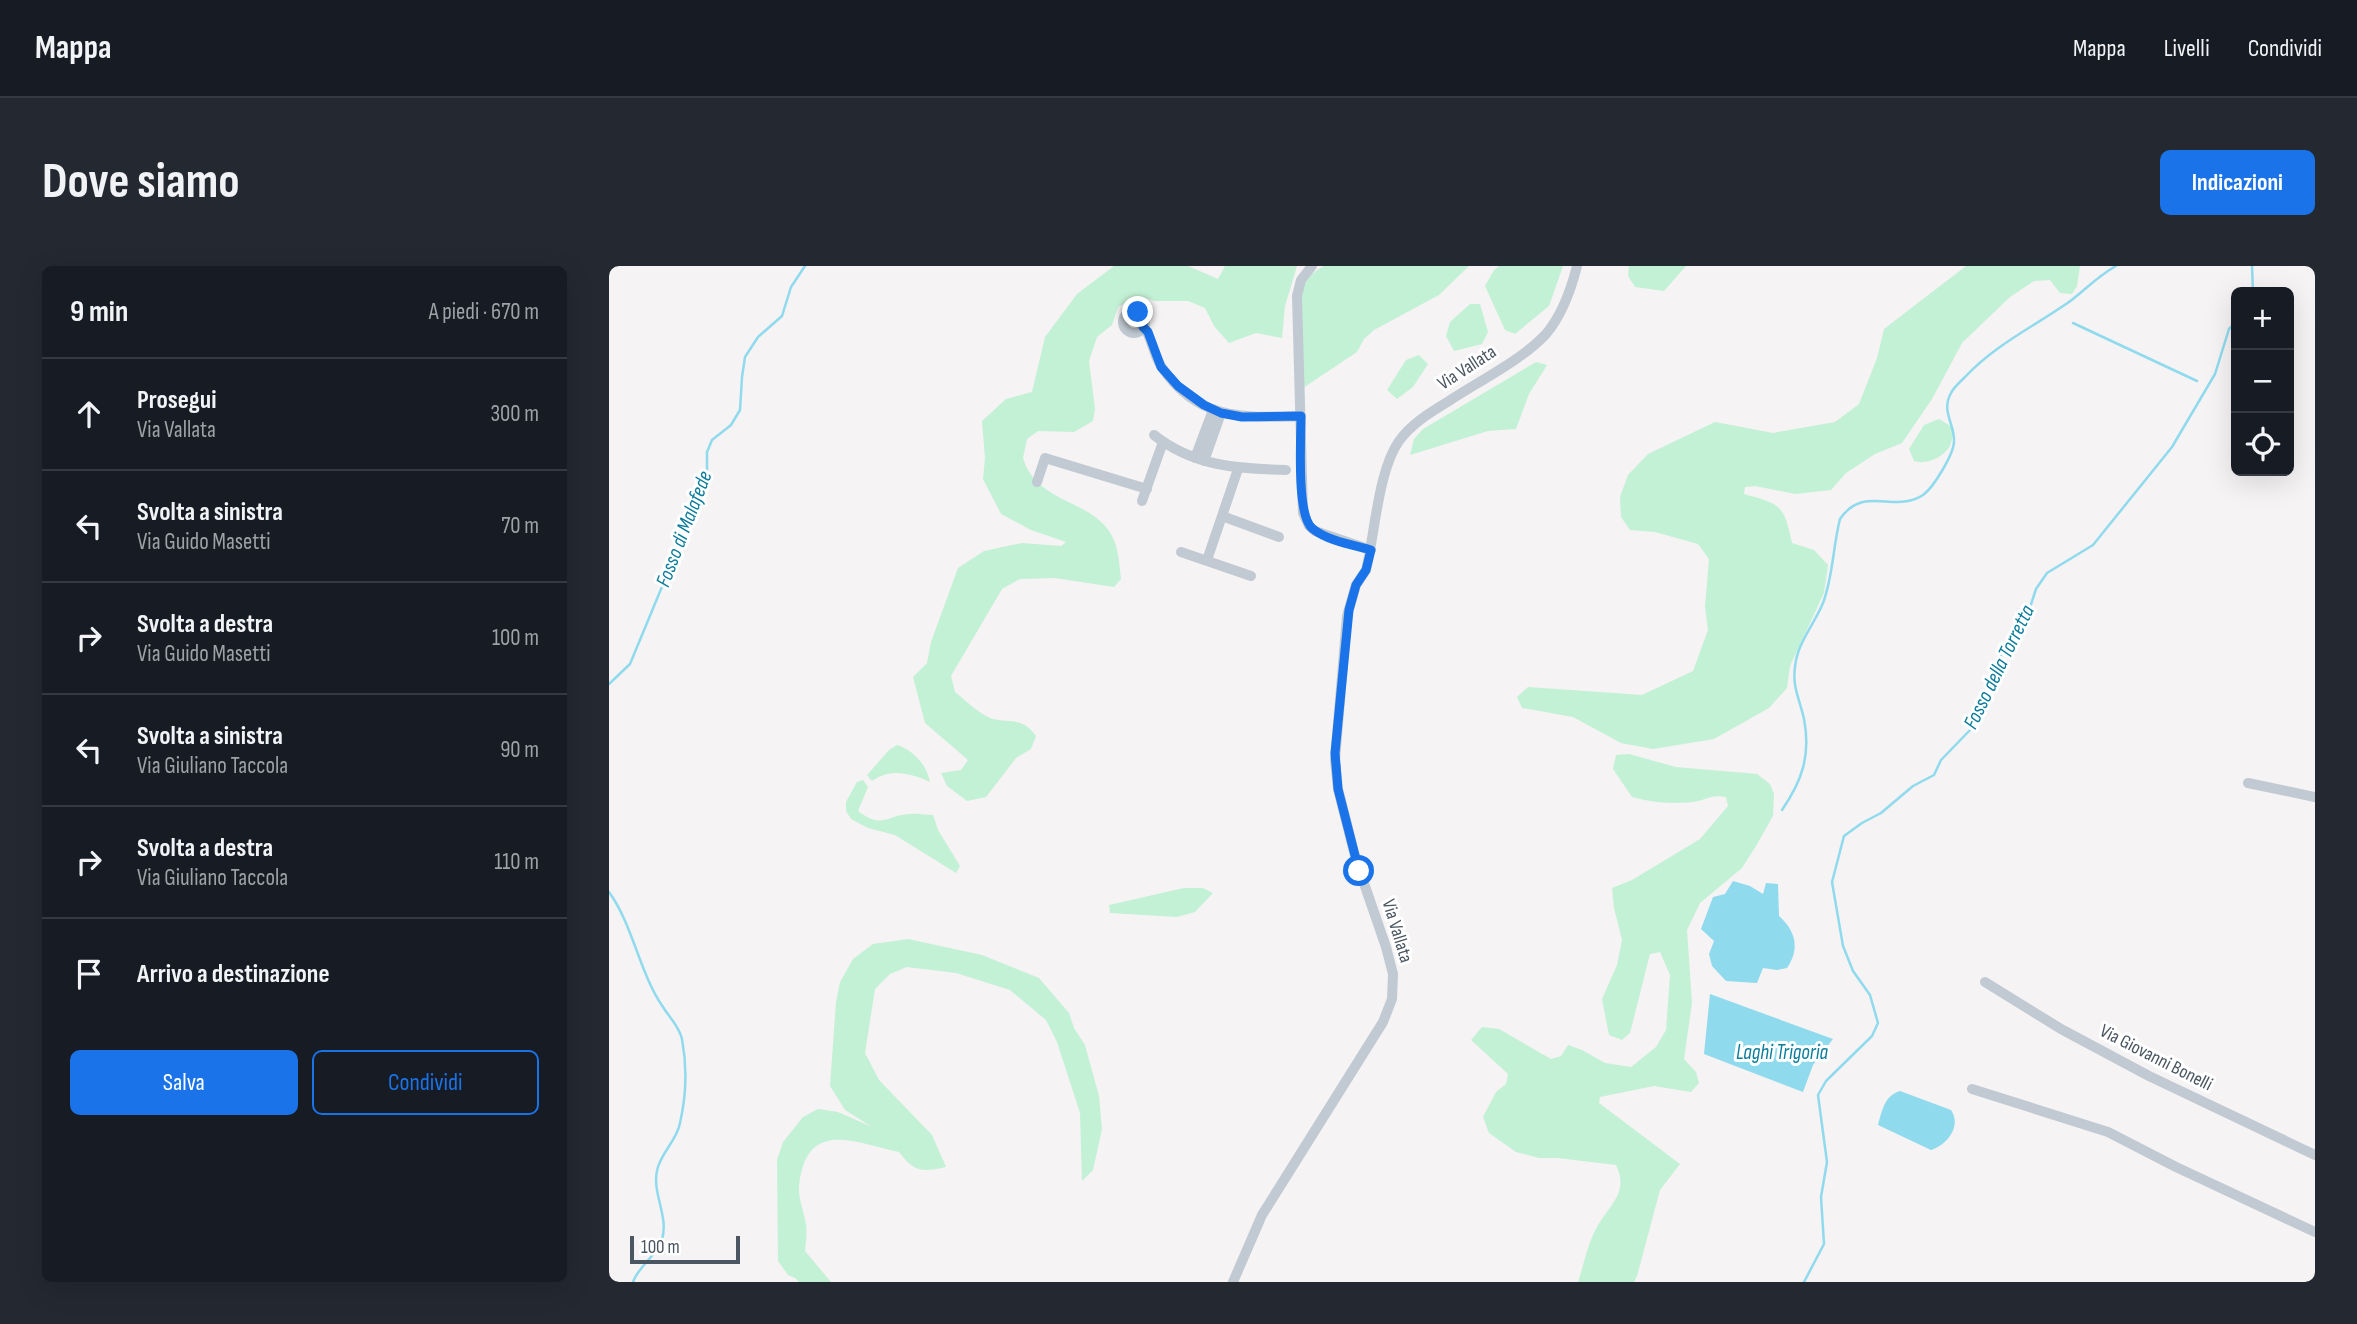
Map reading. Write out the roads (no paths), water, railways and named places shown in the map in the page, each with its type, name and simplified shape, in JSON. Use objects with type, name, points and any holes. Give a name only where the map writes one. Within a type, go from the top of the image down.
[{"type":"street","points":[[1312,266],[1301,280],[1297,293],[1302,501],[1305,520],[1315,531],[1325,536],[1371,550]]},
{"type":"street","name":"Via Vallata","points":[[1233,1282],[1262,1215],[1383,1022],[1394,993],[1394,980],[1386,947],[1356,860],[1335,767],[1345,629],[1356,585],[1366,570],[1391,454],[1420,419],[1507,363],[1546,333],[1571,288],[1577,266]]},
{"type":"street","points":[[1143,327],[1148,332],[1157,360],[1166,373],[1187,394],[1217,411],[1242,417],[1301,416]]},
{"type":"street","points":[[1200,459],[1217,411]]},
{"type":"street","points":[[1154,435],[1200,459],[1238,469],[1286,470]]},
{"type":"street","points":[[1142,501],[1163,442]]},
{"type":"street","points":[[1037,482],[1045,458],[1147,489]]},
{"type":"street","points":[[1207,560],[1238,469]]},
{"type":"street","points":[[1222,516],[1279,537]]},
{"type":"street","points":[[1181,552],[1251,576]]},
{"type":"street","points":[[2248,783],[2315,797]]},
{"type":"street","name":"Via Giovanni Bonelli","points":[[1985,982],[2061,1029],[2149,1076],[2315,1156]]},
{"type":"street","points":[[1972,1088],[2108,1132],[2315,1232]]},
{"type":"water","points":[[1733,881],[1750,886],[1763,894],[1766,883],[1778,884],[1779,916],[1789,928],[1794,941],[1794,954],[1787,968],[1763,968],[1757,983],[1726,981],[1712,966],[1709,954],[1714,941],[1701,929],[1713,897],[1725,894]]},
{"type":"water","name":"Laghi Trigoria","points":[[1710,994],[1833,1039],[1813,1065],[1803,1092],[1704,1054]]},
{"type":"water","points":[[1900,1091],[1951,1110],[1954,1128],[1937,1148],[1931,1150],[1878,1125],[1887,1100]]},
{"type":"waterway","name":"Fosso di Malafede","points":[[609,684],[630,664],[707,478],[707,452],[712,440],[731,425],[740,410],[745,357],[758,337],[782,316],[791,287],[805,266]]},
{"type":"waterway","points":[[1782,810],[1800,778],[1805,756],[1806,732],[1794,674],[1796,658],[1826,593],[1840,519],[1859,503],[1901,502],[1923,495],[1943,470],[1951,453],[1954,440],[1947,406],[1955,387],[1989,355],[2069,302],[2116,266]]},
{"type":"waterway","name":"Fosso della Torretta","points":[[2252,266],[2253,287]]},
{"type":"waterway","points":[[2073,323],[2197,381]]},
{"type":"waterway","name":"Fosso della Torretta","points":[[1804,1282],[1824,1244],[1821,1197],[1827,1162],[1818,1095],[1826,1081],[1872,1036],[1878,1023],[1870,995],[1853,971],[1843,946],[1832,882],[1844,836],[1881,813],[1913,786],[1934,775],[1941,760],[1973,727],[1982,710],[1987,685],[2008,640],[2025,623],[2036,589],[2047,573],[2093,545],[2172,447],[2215,374],[2231,327]]},
{"type":"waterway","name":"Fosso di Malafede","points":[[609,892],[624,919],[655,993],[679,1030],[685,1060],[685,1092],[680,1123],[676,1136],[661,1158],[656,1179],[664,1231],[660,1245],[639,1270],[633,1282]]}]
